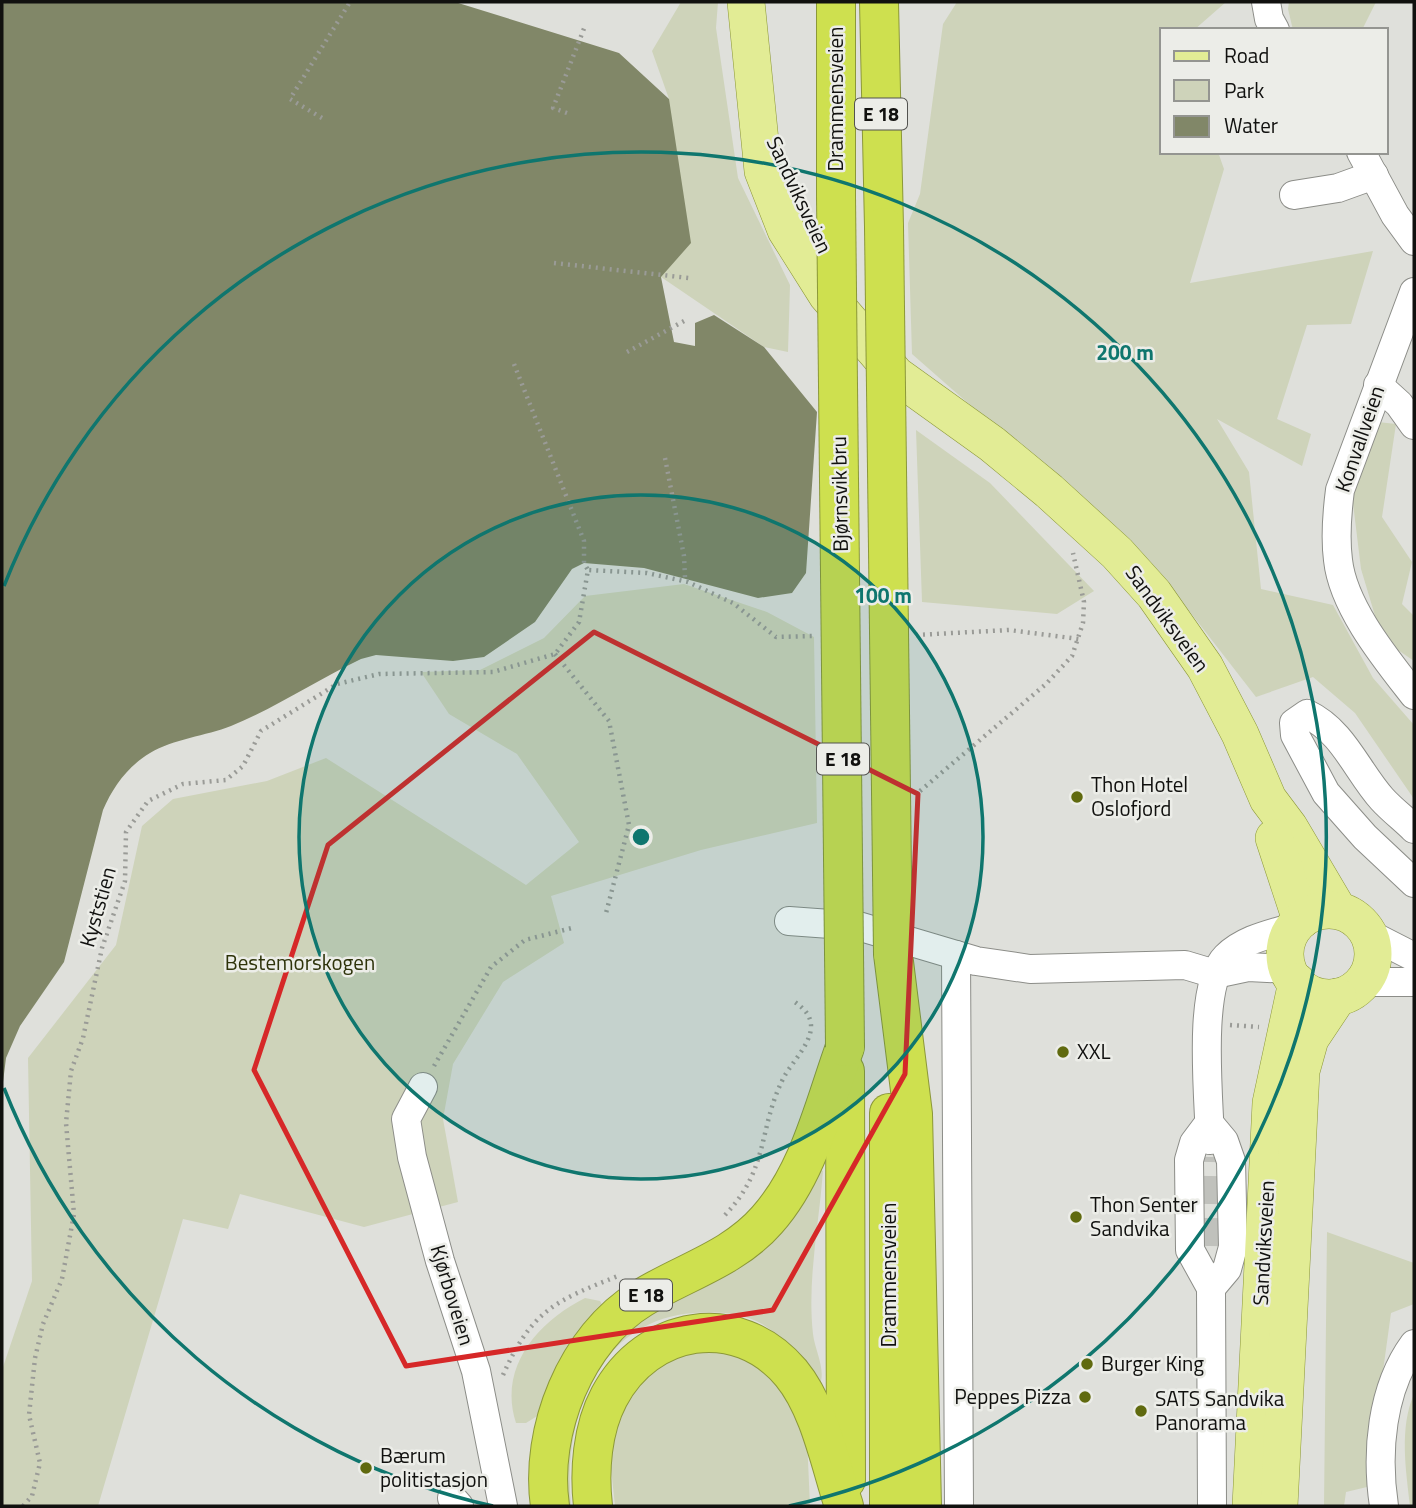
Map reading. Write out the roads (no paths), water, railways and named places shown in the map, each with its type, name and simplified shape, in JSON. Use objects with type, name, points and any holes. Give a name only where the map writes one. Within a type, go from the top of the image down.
[{"type":"highway","name":"Drammensveien","points":[[836,2],[836,196]]},
{"type":"highway","name":"Drammensveien","points":[[879,2],[893,954],[897,1045],[889,1506]]},
{"type":"highway","name":"Bjørnsvik bru","points":[[830,1130],[845,1047],[836,196]]},
{"type":"highway","name":"E 18","points":[[897,1045],[913,1114],[922,1506]]},
{"type":"highway","name":"Drammensveien","points":[[830,1130],[845,1506]]},
{"type":"highway","name":"E 18","points":[[550,1506],[549,1469],[555,1429],[570,1384],[594,1341],[626,1308],[642,1297],[704,1267],[748,1239],[766,1222],[830,1130]]},
{"type":"highway","name":"E 18","points":[[593,1506],[595,1442],[600,1419],[617,1384],[635,1363],[657,1346],[704,1332],[724,1333],[746,1340],[772,1356],[792,1375],[816,1423],[845,1506]]},
{"type":"main road","name":"Sandviksveien","points":[[746,2],[755,96],[788,181],[830,261],[890,339],[992,444],[1094,530],[1154,594],[1219,692],[1268,799],[1289,827],[1338,911]]},
{"type":"main road","name":"Sandviksveien","points":[[1268,799],[1273,835],[1297,924]]},
{"type":"main road","points":[[1318,911],[1338,911],[1356,919],[1369,934],[1373,959],[1350,989],[1316,995],[1292,976],[1286,952],[1297,924],[1318,911]]},
{"type":"main road","name":"Sandviksveien","points":[[1251,1506],[1271,1103],[1292,976]]},
{"type":"main road","name":"Sandviksveien","points":[[1279,1506],[1301,1071],[1310,1039],[1350,989]]},
{"type":"street","points":[[1266,2],[1274,28]]},
{"type":"street","points":[[1294,195],[1346,186],[1367,164],[1395,215],[1414,241]]},
{"type":"street","name":"Konvallveien","points":[[1414,292],[1340,490],[1338,563],[1347,591],[1376,646],[1414,695]]},
{"type":"street","points":[[1378,385],[1399,404],[1414,425]]},
{"type":"street","points":[[1414,829],[1382,799],[1336,736],[1315,718],[1307,715],[1299,717],[1294,723],[1295,734],[1326,793],[1364,836],[1414,883]]},
{"type":"street","points":[[799,921],[858,926],[996,965],[1030,969],[1185,965],[1215,974],[1257,966],[1292,976]]},
{"type":"street","points":[[1210,1157],[1208,1008],[1215,974],[1225,958],[1241,945],[1297,924]]},
{"type":"street","points":[[1369,934],[1414,957]]},
{"type":"street","points":[[950,953],[959,1506]]},
{"type":"street","points":[[1350,989],[1414,982]]},
{"type":"street","name":"Kjørboveien","points":[[423,1087],[406,1119],[412,1157],[440,1261],[476,1371],[503,1506]]},
{"type":"street","points":[[1209,1123],[1224,1141],[1231,1161],[1233,1247],[1227,1269],[1211,1288]]},
{"type":"street","points":[[1209,1123],[1194,1143],[1189,1160],[1189,1212],[1190,1250],[1211,1288],[1212,1506]]},
{"type":"street","points":[[1384,1506],[1379,1475],[1387,1402],[1399,1364],[1414,1344]]},
{"type":"water","points":[[2,2],[455,2],[619,53],[669,99],[691,243],[661,277],[674,342],[695,346],[695,323],[714,315],[764,347],[817,412],[806,573],[792,593],[758,598],[644,568],[584,563],[572,569],[535,622],[484,657],[453,661],[376,655],[361,659],[248,719],[159,748],[134,765],[111,793],[103,810],[64,962],[20,1026],[6,1058],[2,1090]]},
{"type":"tunnel","points":[[1209,1246],[1210,1157]]},
{"type":"place","name":"Thon Hotel Oslofjord","points":[[1077,797]]},
{"type":"place","name":"XXL","points":[[1063,1052]]},
{"type":"place","name":"Thon Senter Sandvika","points":[[1076,1217]]},
{"type":"place","name":"Burger King","points":[[1087,1364]]},
{"type":"place","name":"Peppes Pizza","points":[[1085,1397]]},
{"type":"place","name":"SATS Sandvika Panorama","points":[[1141,1411]]},
{"type":"place","name":"Bærum politistasjon","points":[[366,1468]]},
{"type":"park label","name":"Bestemorskogen","points":[[300,963]]}]
